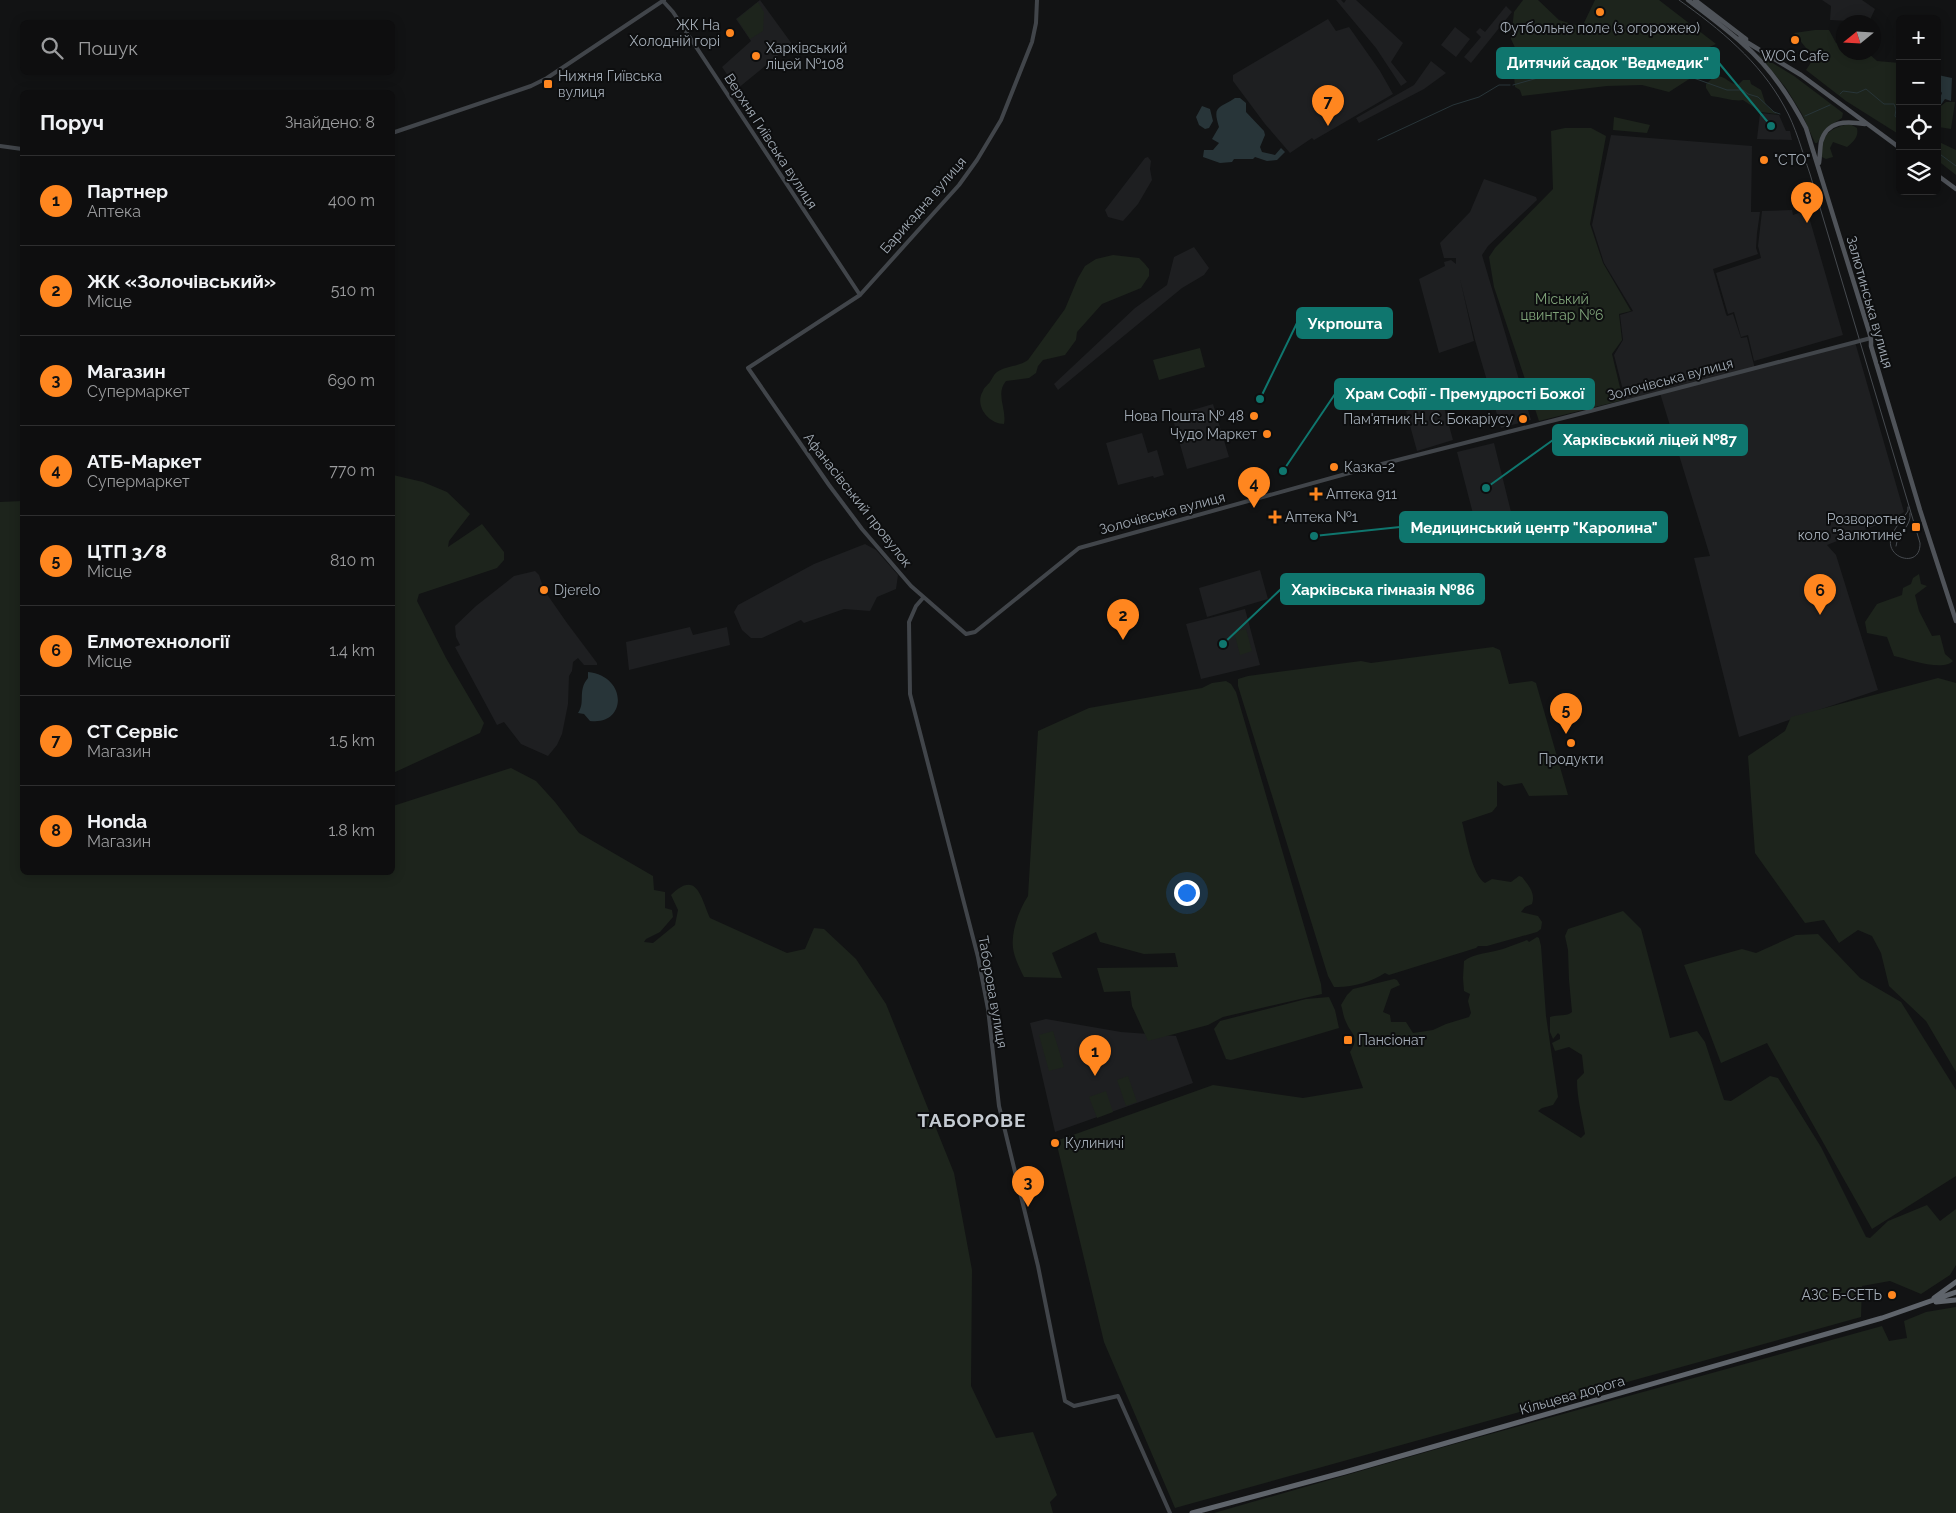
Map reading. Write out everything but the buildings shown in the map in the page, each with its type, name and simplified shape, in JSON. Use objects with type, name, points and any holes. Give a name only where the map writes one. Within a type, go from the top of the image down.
[{"type":"highway","points":[[1923,1304],[1956,1282]]},
{"type":"highway","name":"Кільцева дорога","points":[[1192,1513],[1346,1472],[1882,1318],[1956,1292]]},
{"type":"highway","points":[[1923,1304],[1956,1300]]},
{"type":"main road","name":"Залютинська вулиця","points":[[1688,0],[1745,45],[1778,81],[1798,112],[1812,143],[1905,459],[1956,621]]},
{"type":"main road","points":[[1696,0],[1753,44],[1802,75],[1896,145]]},
{"type":"main road","points":[[1730,33],[1753,44]]},
{"type":"main road","points":[[1818,164],[1821,143],[1828,130],[1839,123],[1851,121],[1868,124]]},
{"type":"main road","points":[[1812,143],[1818,146],[1821,143]]},
{"type":"main road","points":[[1941,179],[1955,188]]},
{"type":"street","name":"Верхня Гиївська вулиця","points":[[664,0],[860,295]]},
{"type":"street","points":[[395,132],[531,86],[664,0]]},
{"type":"street","name":"Барикадна вулиця","points":[[748,368],[860,295],[960,185],[1001,120],[1032,42],[1036,23],[1037,0]]},
{"type":"street","points":[[0,146],[20,149]]},
{"type":"street","name":"Золочівська вулиця","points":[[966,634],[975,632],[1079,548],[1376,465],[1870,338]]},
{"type":"street","name":"Афанасівський провулок","points":[[748,368],[834,492],[893,566],[923,598],[966,634]]},
{"type":"street","name":"Таборова вулиця","points":[[923,598],[916,606],[910,622],[910,694],[978,957],[988,1009],[999,1106],[1038,1266],[1063,1395],[1065,1402],[1074,1406],[1118,1396],[1170,1513]]},
{"type":"shaded area","name":"Харківський ліцей №108","points":[[760,0],[792,44],[737,89],[722,67],[751,41],[736,19]]},
{"type":"shaded area","points":[[1336,0],[1341,0],[1344,3],[1346,0],[1356,0],[1403,43],[1391,62],[1407,82],[1401,86],[1376,48]]},
{"type":"shaded area","points":[[1822,0],[1862,0],[1875,9],[1872,15],[1836,15],[1836,20],[1830,20],[1831,6]]},
{"type":"shaded area","points":[[1506,6],[1512,12],[1471,63],[1464,57],[1481,37],[1476,32],[1480,28],[1485,32]]},
{"type":"shaded area","points":[[1328,19],[1336,31],[1349,27],[1380,71],[1393,94],[1314,140],[1312,138],[1290,153],[1265,124],[1233,81],[1233,75]]},
{"type":"shaded area","points":[[1455,27],[1470,39],[1456,57],[1441,45]]},
{"type":"shaded area","points":[[1431,61],[1446,73],[1424,89],[1359,123],[1356,118],[1414,85]]},
{"type":"shaded area","points":[[1941,76],[1952,78],[1951,101],[1945,99],[1941,105]]},
{"type":"shaded area","points":[[1235,98],[1240,98],[1246,103],[1246,112],[1264,131],[1265,135],[1260,147],[1262,152],[1275,155],[1281,148],[1285,152],[1277,160],[1267,161],[1255,157],[1253,159],[1234,159],[1232,162],[1220,163],[1203,157],[1204,150],[1213,150],[1219,143],[1212,139],[1219,127],[1216,115],[1218,108]]},
{"type":"shaded area","points":[[1202,106],[1210,109],[1213,121],[1209,128],[1205,129],[1199,125],[1196,117]]},
{"type":"shaded area","points":[[1760,113],[1779,115],[1786,131],[1790,131],[1792,140],[1757,139]]},
{"type":"shaded area","points":[[1611,135],[1752,146],[1751,212],[1760,212],[1756,248],[1758,254],[1713,269],[1726,314],[1727,316],[1733,314],[1741,338],[1747,337],[1755,369],[1855,342],[1904,512],[1892,519],[1827,545],[1836,555],[1878,690],[1739,737],[1694,558],[1710,556],[1660,393],[1626,402],[1614,355],[1623,340],[1620,315],[1633,311],[1604,263],[1592,225]]},
{"type":"shaded area","points":[[1148,157],[1151,161],[1152,180],[1138,204],[1123,221],[1108,217],[1105,210],[1145,158]]},
{"type":"shaded area","points":[[1484,179],[1536,197],[1537,200],[1488,246],[1482,255],[1531,420],[1501,428],[1475,340],[1460,279],[1474,341],[1439,353],[1419,279],[1445,266],[1444,262],[1451,260],[1456,264],[1456,258],[1444,258],[1440,243],[1470,212]]},
{"type":"shaded area","points":[[1792,210],[1793,215],[1807,210],[1843,335],[1754,361],[1748,335],[1741,337],[1734,312],[1728,314],[1716,273],[1761,258],[1758,246],[1762,211]]},
{"type":"shaded area","points":[[1194,247],[1209,268],[1204,275],[1182,288],[1058,390],[1054,384],[1135,308],[1167,285],[1174,257]]},
{"type":"shaded area","points":[[1442,400],[1453,440],[1417,451],[1406,411]]},
{"type":"shaded area","points":[[1213,404],[1229,457],[1187,469],[1172,416]]},
{"type":"shaded area","points":[[1142,433],[1148,453],[1157,450],[1164,475],[1118,485],[1106,443]]},
{"type":"shaded area","points":[[1494,443],[1514,524],[1478,533],[1457,452]]},
{"type":"shaded area","points":[[865,544],[876,550],[898,575],[896,589],[877,597],[870,611],[844,609],[804,623],[801,620],[762,638],[751,638],[742,630],[734,612],[738,605],[814,564]]},
{"type":"shaded area","points":[[1260,570],[1268,599],[1207,617],[1199,588]]},
{"type":"shaded area","points":[[535,571],[539,575],[544,590],[597,663],[597,665],[584,665],[578,658],[573,662],[572,671],[569,676],[568,704],[562,734],[557,745],[548,756],[521,744],[504,722],[497,725],[455,647],[460,645],[456,637],[455,626],[476,606],[514,576]]},
{"type":"shaded area","points":[[1245,609],[1260,665],[1201,679],[1186,624]]},
{"type":"shaded area","points":[[690,627],[693,635],[727,627],[730,645],[629,670],[626,642]]},
{"type":"shaded area","points":[[588,672],[601,675],[610,682],[616,691],[618,700],[616,709],[611,716],[602,720],[590,721],[584,714],[578,713]]},
{"type":"shaded area","points":[[1046,1019],[1121,1032],[1176,1036],[1193,1083],[1055,1132],[1030,1023]]},
{"type":"green space","points":[[1523,0],[1538,0],[1559,20],[1582,27],[1595,0],[1659,0],[1716,44],[1699,52],[1697,74],[1669,92],[1642,85],[1607,86],[1522,96],[1520,90],[1515,87],[1514,76],[1518,69],[1518,54],[1511,39],[1514,12]]},
{"type":"green space","points":[[758,2],[764,12],[763,31],[750,39],[737,19]]},
{"type":"green space","points":[[1829,30],[1836,43],[1836,60],[1876,60],[1896,63],[1896,132],[1846,101],[1806,70],[1814,58],[1794,33]]},
{"type":"green space","points":[[1758,54],[1794,76],[1843,113],[1842,118],[1829,126],[1817,143],[1815,143],[1802,114],[1786,88]]},
{"type":"green space","points":[[1715,76],[1722,77],[1738,85],[1743,80],[1750,80],[1751,84],[1761,90],[1766,105],[1777,114],[1761,112],[1743,100],[1711,96],[1706,88],[1706,84]]},
{"type":"green space","points":[[1946,102],[1955,102],[1951,129],[1941,127],[1941,106]]},
{"type":"green space","points":[[1614,117],[1650,125],[1647,133],[1613,130]]},
{"type":"green space","points":[[1850,124],[1857,128],[1857,134],[1853,141],[1847,147],[1833,142],[1830,148],[1833,157],[1826,159],[1822,157],[1822,143],[1827,134],[1837,127]]},
{"type":"green space","name":"Міський цвинтар №6","points":[[1565,128],[1591,128],[1606,136],[1590,224],[1603,263],[1631,311],[1619,314],[1622,340],[1612,354],[1623,400],[1539,421],[1494,287],[1489,257],[1495,248],[1553,189],[1551,131]]},
{"type":"green space","points":[[1941,143],[1956,150],[1956,175],[1941,163]]},
{"type":"green space","points":[[1113,255],[1139,258],[1144,263],[1149,269],[1149,276],[1141,288],[1102,304],[1077,332],[1076,340],[1065,355],[1043,360],[1038,366],[1036,373],[1029,378],[1006,381],[1001,391],[1004,424],[993,421],[981,408],[980,402],[984,388],[997,372],[1028,360],[1065,309],[1085,266],[1096,259]]},
{"type":"green space","points":[[1200,348],[1205,367],[1159,380],[1153,360]]},
{"type":"green space","points":[[395,475],[423,482],[447,492],[470,514],[449,541],[448,547],[482,524],[504,552],[504,560],[497,568],[419,594],[417,601],[446,658],[484,723],[480,733],[395,772]]},
{"type":"green space","points":[[20,501],[20,875],[395,875],[395,805],[511,768],[536,781],[579,833],[653,876],[654,890],[665,892],[665,908],[672,910],[673,917],[660,932],[644,942],[653,943],[675,925],[678,910],[671,895],[687,885],[697,889],[710,918],[787,953],[805,949],[814,928],[824,929],[856,959],[886,1004],[954,1173],[972,1270],[971,1386],[996,1438],[1033,1432],[1057,1495],[1050,1502],[1053,1513],[0,1513],[0,502]]},
{"type":"green space","points":[[1919,574],[1921,584],[1927,586],[1915,595],[1919,611],[1932,636],[1940,635],[1945,654],[1953,661],[1948,664],[1934,665],[1894,656],[1887,637],[1867,633],[1865,622],[1877,604],[1902,595],[1903,588],[1911,584],[1913,578]]},
{"type":"green space","points":[[1246,629],[1252,651],[1240,655],[1234,632]]},
{"type":"green space","points":[[1493,647],[1500,650],[1509,684],[1532,681],[1536,683],[1568,795],[1529,796],[1522,783],[1504,786],[1497,781],[1497,806],[1492,812],[1462,822],[1470,855],[1480,879],[1485,883],[1492,879],[1511,882],[1519,876],[1522,877],[1531,889],[1533,900],[1532,904],[1525,907],[1521,912],[1538,916],[1542,922],[1541,929],[1537,932],[1487,946],[1478,946],[1389,975],[1385,973],[1361,984],[1334,987],[1328,976],[1238,686],[1238,679],[1248,676],[1361,661],[1371,663]]},
{"type":"green space","points":[[1938,678],[1956,683],[1956,1072],[1926,1021],[1889,986],[1881,953],[1872,936],[1858,930],[1839,943],[1824,920],[1805,923],[1755,853],[1748,756],[1785,731],[1791,717]]},
{"type":"green space","points":[[1226,681],[1231,684],[1236,692],[1321,984],[1322,994],[1223,1017],[1208,1025],[1148,1041],[1132,1006],[1130,991],[1104,992],[1097,968],[1178,967],[1175,953],[1144,954],[1100,942],[1096,932],[1052,953],[1062,978],[1024,977],[1016,959],[1013,941],[1014,928],[1028,896],[1038,731],[1089,708],[1202,688],[1212,683]]},
{"type":"green space","points":[[1623,911],[1641,929],[1670,1038],[1697,1031],[1705,1042],[1724,1100],[1731,1101],[1770,1076],[1778,1078],[1821,1147],[1866,1237],[1870,1238],[1888,1221],[1927,1205],[1940,1221],[1956,1209],[1956,1265],[1950,1275],[1921,1294],[1890,1281],[1862,1286],[1861,1317],[1175,1508],[1104,1342],[1056,1141],[1213,1085],[1303,1098],[1363,1088],[1350,1052],[1355,1039],[1345,1020],[1341,1005],[1353,989],[1394,979],[1397,980],[1400,985],[1391,989],[1383,1012],[1390,1015],[1391,1022],[1406,1022],[1413,1033],[1433,1030],[1469,1017],[1471,1013],[1468,1001],[1470,994],[1464,991],[1464,961],[1473,956],[1503,949],[1527,940],[1529,942],[1537,937],[1541,946],[1546,1016],[1558,1097],[1553,1105],[1538,1111],[1581,1138],[1585,1134],[1577,1080],[1584,1073],[1582,1055],[1569,1047],[1555,1051],[1552,1043],[1560,1039],[1560,1035],[1558,1033],[1553,1039],[1550,1032],[1550,1017],[1572,1012],[1568,950],[1565,936],[1568,929]]},
{"type":"green space","points":[[1818,934],[1860,978],[1901,1002],[1956,1090],[1956,1176],[1872,1229],[1767,1043],[1721,1063],[1684,965],[1742,949],[1756,953],[1796,935]]},
{"type":"green space","points":[[1329,997],[1335,1010],[1339,1028],[1231,1060],[1226,1059],[1214,1029],[1220,1021],[1306,999]]},
{"type":"green space","points":[[1053,1031],[1064,1067],[1049,1071],[1039,1035]]},
{"type":"green space","points":[[1128,1076],[1137,1102],[1126,1106],[1117,1080]]},
{"type":"green space","points":[[1106,1091],[1113,1112],[1097,1118],[1089,1097]]},
{"type":"green space","points":[[1956,1307],[1956,1513],[1214,1513],[1458,1443],[1882,1326],[1889,1341],[1907,1338],[1904,1321],[1926,1312]]},
{"type":"waterway","points":[[1611,72],[1640,72],[1660,68],[1676,71],[1678,74],[1727,90],[1743,90],[1748,94],[1758,97],[1774,112],[1780,114]]},
{"type":"waterway","points":[[1513,85],[1566,70],[1579,76]]},
{"type":"waterway","points":[[1378,140],[1453,105],[1479,97],[1499,85],[1510,85]]},
{"type":"waterway","points":[[1840,94],[1843,91],[1857,93],[1866,89],[1884,104],[1894,104],[1896,109]]},
{"type":"waterway","points":[[1805,116],[1830,105]]},
{"type":"waterway","points":[[1896,109],[1896,117]]},
{"type":"waterway","points":[[1941,155],[1956,166]]},
{"type":"tram line","points":[[1679,0],[1724,35],[1751,61],[1774,90],[1792,122],[1810,174],[1920,543],[1919,551],[1915,556],[1903,558],[1892,550],[1890,543],[1893,532],[1908,511],[1908,507]]},
{"type":"tram line","points":[[1896,546],[1899,537],[1909,522],[1910,513]]},
{"type":"place","name":"Футбольне поле (з огорожею)","points":[[1600,12]]},
{"type":"place","name":"ЖК На Холодній горі","points":[[730,33]]},
{"type":"place","name":"WOG Cafe","points":[[1795,40]]},
{"type":"place","name":"Харківський ліцей №108","points":[[756,56]]},
{"type":"place","name":"Нижня Гиївська вулиця","points":[[548,84]]},
{"type":"place","name":"СТ Сервіс","points":[[1328,126]]},
{"type":"place","name":"Дитячий садок \"Ведмедик\"","points":[[1771,126]]},
{"type":"place","name":"\"СТО\"","points":[[1764,160]]},
{"type":"place","name":"Honda","points":[[1807,223]]},
{"type":"place","name":"Укрпошта","points":[[1260,399]]},
{"type":"place","name":"Нова Пошта № 48","points":[[1254,416]]},
{"type":"place","name":"Пам'ятник Н. С. Бокаріусу","points":[[1523,419]]},
{"type":"place","name":"Чудо Маркет","points":[[1267,434]]},
{"type":"place","name":"Казка-2","points":[[1334,467]]},
{"type":"place","name":"Храм Софії - Премудрості Божої","points":[[1283,471]]},
{"type":"place","name":"Харківський ліцей №87","points":[[1486,488]]},
{"type":"place","name":"Аптека 911","points":[[1316,494]]},
{"type":"place","name":"АТБ-Маркет","points":[[1254,508]]},
{"type":"place","name":"Аптека №1","points":[[1275,517]]},
{"type":"place","name":"Розворотне коло \"Залютине\"","points":[[1916,527]]},
{"type":"place","name":"Медицинський центр \"Каролина\"","points":[[1314,536]]},
{"type":"place","name":"Djerelo","points":[[544,590]]},
{"type":"place","name":"Елмотехнології","points":[[1820,615]]},
{"type":"place","name":"ЖК «Золочівський»","points":[[1123,640]]},
{"type":"place","name":"Харківська гімназія №86","points":[[1223,644]]},
{"type":"place","name":"ЦТП 3/8","points":[[1566,734]]},
{"type":"place","name":"Продукти","points":[[1571,743]]},
{"type":"place","name":"Пансіонат","points":[[1348,1040]]},
{"type":"place","name":"Партнер","points":[[1095,1076]]},
{"type":"place","name":"Кулиничі","points":[[1055,1143]]},
{"type":"place","name":"Магазин","points":[[1028,1207]]},
{"type":"place","name":"АЗС Б-СЕТЬ","points":[[1892,1295]]},
{"type":"district","name":"ТАБОРОВЕ","points":[[972,1120]]}]
